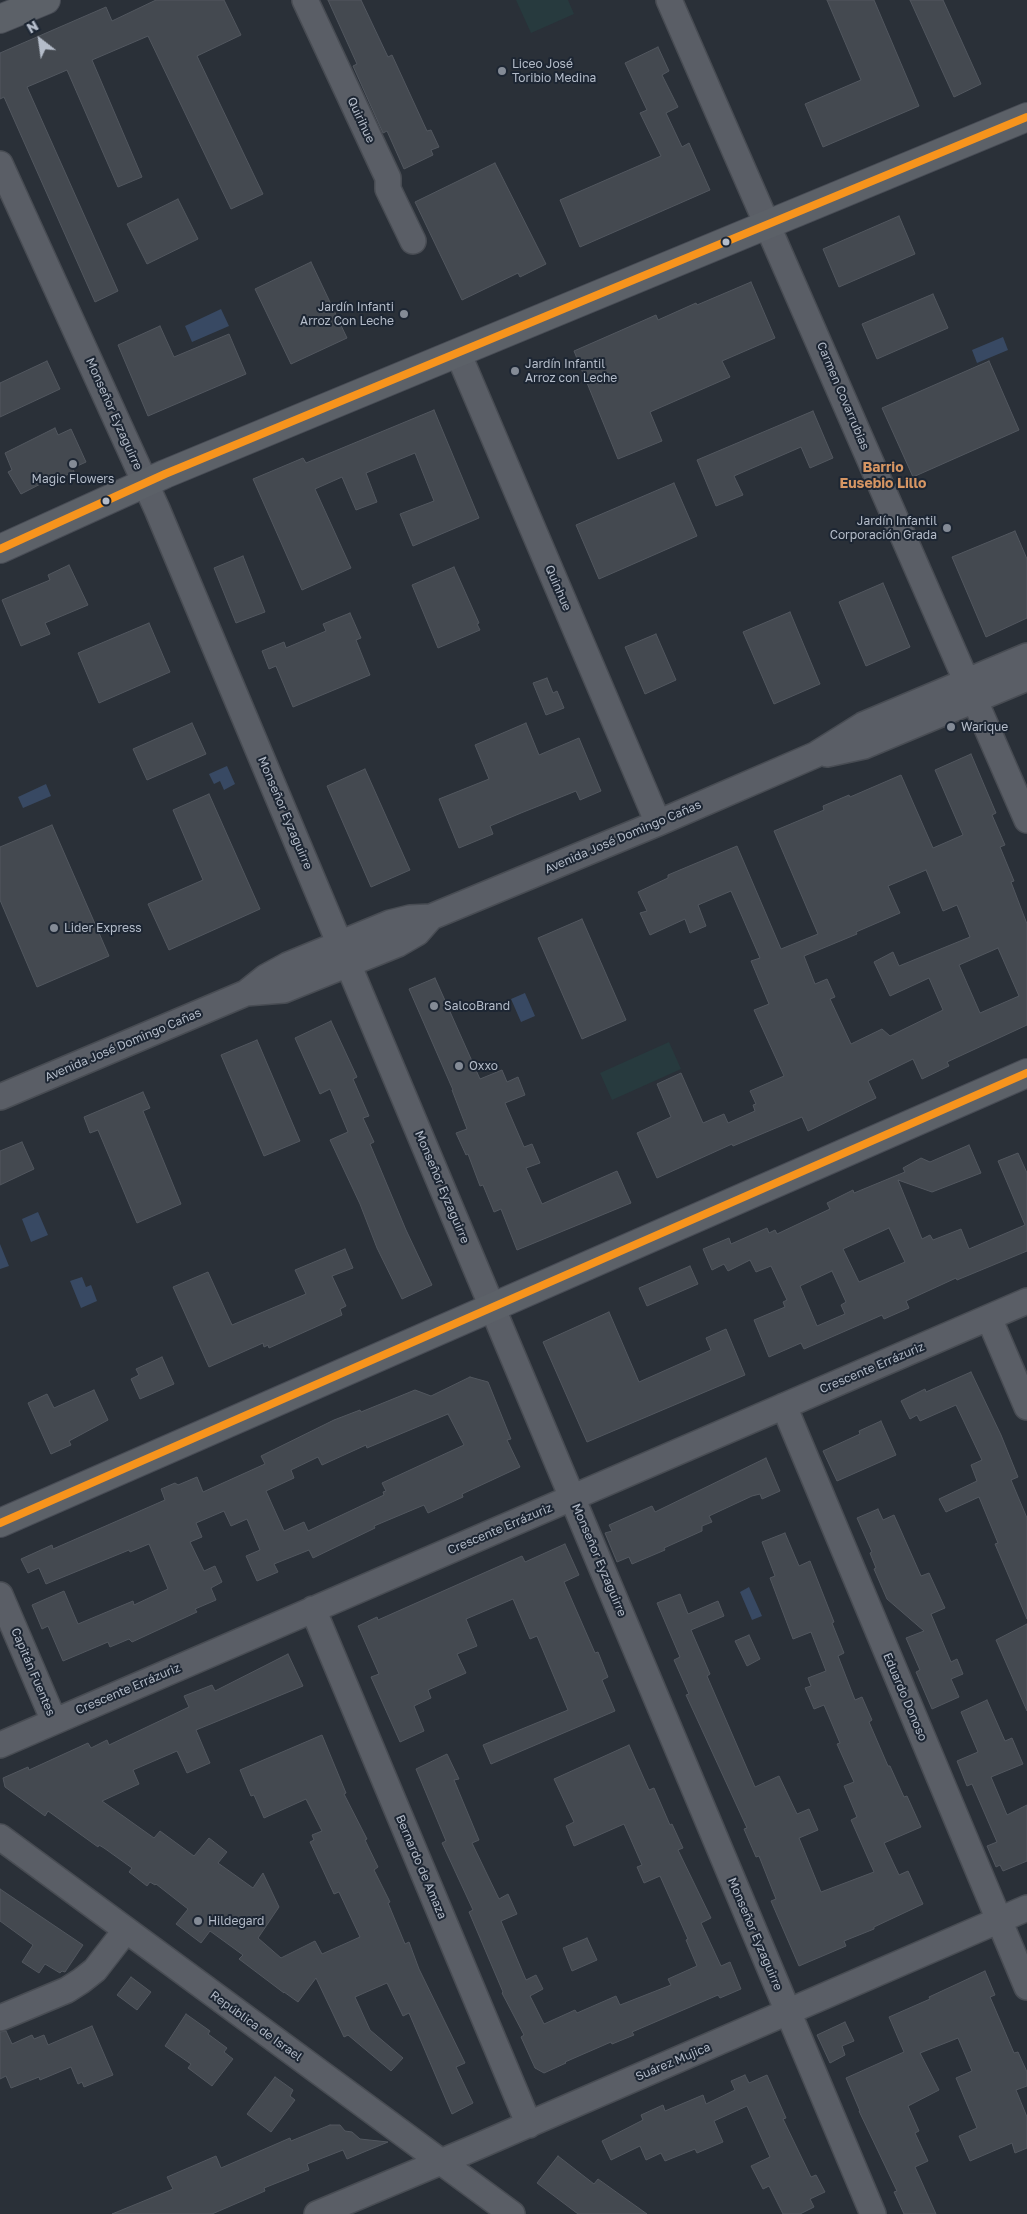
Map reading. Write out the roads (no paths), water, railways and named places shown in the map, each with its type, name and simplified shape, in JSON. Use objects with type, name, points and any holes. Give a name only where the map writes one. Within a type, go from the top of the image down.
[{"type":"main road","points":[[0,19],[46,0]]},
{"type":"main road","points":[[0,549],[145,483],[1027,117]]},
{"type":"main road","points":[[0,1522],[1027,1073]]},
{"type":"street","name":"Quirihue","points":[[304,0],[388,178],[388,189],[414,241]]},
{"type":"street","name":"Carmen Covarrubias","points":[[669,0],[1027,820]]},
{"type":"street","name":"Monseñor Eyzaguirre","points":[[0,164],[145,483],[873,2214]]},
{"type":"street","name":"Quinhue","points":[[458,353],[658,823]]},
{"type":"street","name":"Avenida José Domingo Cañas","points":[[0,1097],[246,993],[276,970],[344,954],[390,923],[410,918],[431,917],[658,823],[815,755],[864,746],[971,692],[1027,656]]},
{"type":"street","name":"Avenida José Domingo Cañas","points":[[971,692],[1027,678]]},
{"type":"street","name":"Crescente Errázuriz","points":[[0,1744],[1027,1301]]},
{"type":"street","points":[[989,1318],[1027,1407]]},
{"type":"street","name":"Eduardo Donoso","points":[[784,1406],[1027,1987]]},
{"type":"street","name":"Capitán Fuentes","points":[[0,1595],[54,1721]]},
{"type":"street","name":"Bernardo de Amaza","points":[[313,1609],[529,2125]]},
{"type":"street","name":"República de Israel","points":[[0,1837],[512,2214]]},
{"type":"street","name":"Suárez Mujica","points":[[317,2214],[529,2125],[1027,1908]]},
{"type":"street","points":[[0,2018],[67,1990],[81,1981],[95,1970],[126,1930]]},
{"type":"water","points":[[221,309],[229,326],[192,342],[185,326]]},
{"type":"water","points":[[1003,337],[1008,350],[977,363],[972,350]]},
{"type":"water","points":[[227,766],[235,784],[224,790],[220,781],[214,784],[209,774]]},
{"type":"water","points":[[46,784],[51,796],[23,808],[18,797]]},
{"type":"water","points":[[525,993],[535,1016],[521,1022],[511,999]]},
{"type":"water","points":[[38,1212],[48,1235],[31,1242],[22,1219]]},
{"type":"water","points":[[0,1244],[9,1266],[0,1269]]},
{"type":"water","points":[[82,1277],[86,1287],[91,1285],[97,1301],[81,1308],[70,1281]]},
{"type":"water","points":[[749,1587],[762,1616],[752,1620],[740,1592]]},
{"type":"place","name":"Liceo José Toribio Medina","points":[[502,71]]},
{"type":"place","name":"Jardín Infanti Arroz Con Leche","points":[[404,314]]},
{"type":"place","name":"Jardín Infantil Arroz con Leche","points":[[515,371]]},
{"type":"place","name":"Magic Flowers","points":[[73,464]]},
{"type":"place","name":"Jardín Infantil Corporación Grada","points":[[947,528]]},
{"type":"place","name":"Warique","points":[[951,727]]},
{"type":"place","name":"Lider Express","points":[[54,928]]},
{"type":"place","name":"SalcoBrand","points":[[434,1006]]},
{"type":"place","name":"Oxxo","points":[[459,1066]]},
{"type":"place","name":"Hildegard","points":[[198,1921]]},
{"type":"district","name":"Barrio Eusebio Lillo","points":[[883,476]]}]
